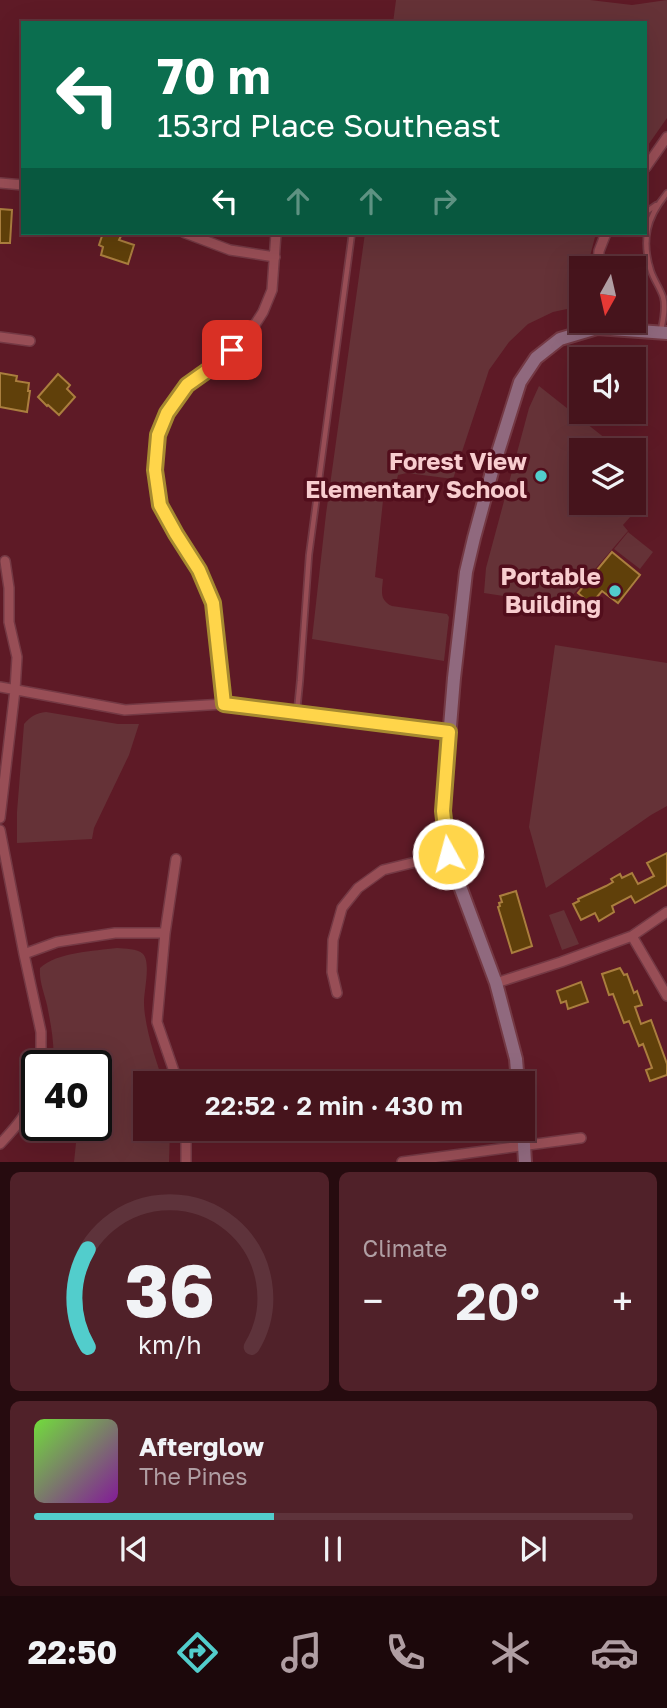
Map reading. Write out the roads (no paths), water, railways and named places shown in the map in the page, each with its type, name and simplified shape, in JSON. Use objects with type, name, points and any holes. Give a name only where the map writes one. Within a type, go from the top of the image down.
[{"type":"street","points":[[647,166],[667,137]]},
{"type":"street","points":[[0,183],[21,185]]},
{"type":"street","points":[[190,235],[230,250],[275,257]]},
{"type":"street","points":[[224,704],[213,603],[199,570],[160,505],[155,470],[158,435],[167,413],[187,385],[218,363],[247,337],[263,312],[272,290],[276,235]]},
{"type":"street","points":[[599,256],[605,235]]},
{"type":"street","points":[[646,330],[664,332]]},
{"type":"street","points":[[517,1071],[496,984],[448,854],[443,811],[449,732],[466,572],[476,527],[520,382],[536,358],[561,339],[575,333]]},
{"type":"street","points":[[0,337],[30,341]]},
{"type":"street","points":[[0,818],[17,657],[9,622],[9,588],[5,561]]},
{"type":"street","points":[[0,687],[125,709],[224,704],[449,732]]},
{"type":"street","points":[[0,830],[41,1032],[41,1050]]},
{"type":"street","points":[[337,993],[332,972],[333,940],[342,908],[358,888],[383,870],[448,854]]},
{"type":"street","points":[[174,1071],[157,1022],[165,933],[176,859]]},
{"type":"street","points":[[496,984],[632,936],[667,912]]},
{"type":"street","points":[[24,954],[57,942],[115,933],[165,933]]},
{"type":"street","points":[[632,936],[667,996]]},
{"type":"street","points":[[0,1144],[21,1121]]},
{"type":"street","points":[[402,1162],[581,1138]]},
{"type":"street","points":[[186,1141],[186,1162]]},
{"type":"street","points":[[524,1141],[525,1162]]},
{"type":"lane","points":[[664,332],[663,296],[652,271],[647,239],[651,215],[667,193]]},
{"type":"lane","points":[[647,211],[657,205]]},
{"type":"lane","points":[[297,712],[309,555],[352,235]]},
{"type":"place","name":"Forest View Elementary School","points":[[541,476]]},
{"type":"place","name":"Portable Building","points":[[615,591]]}]
